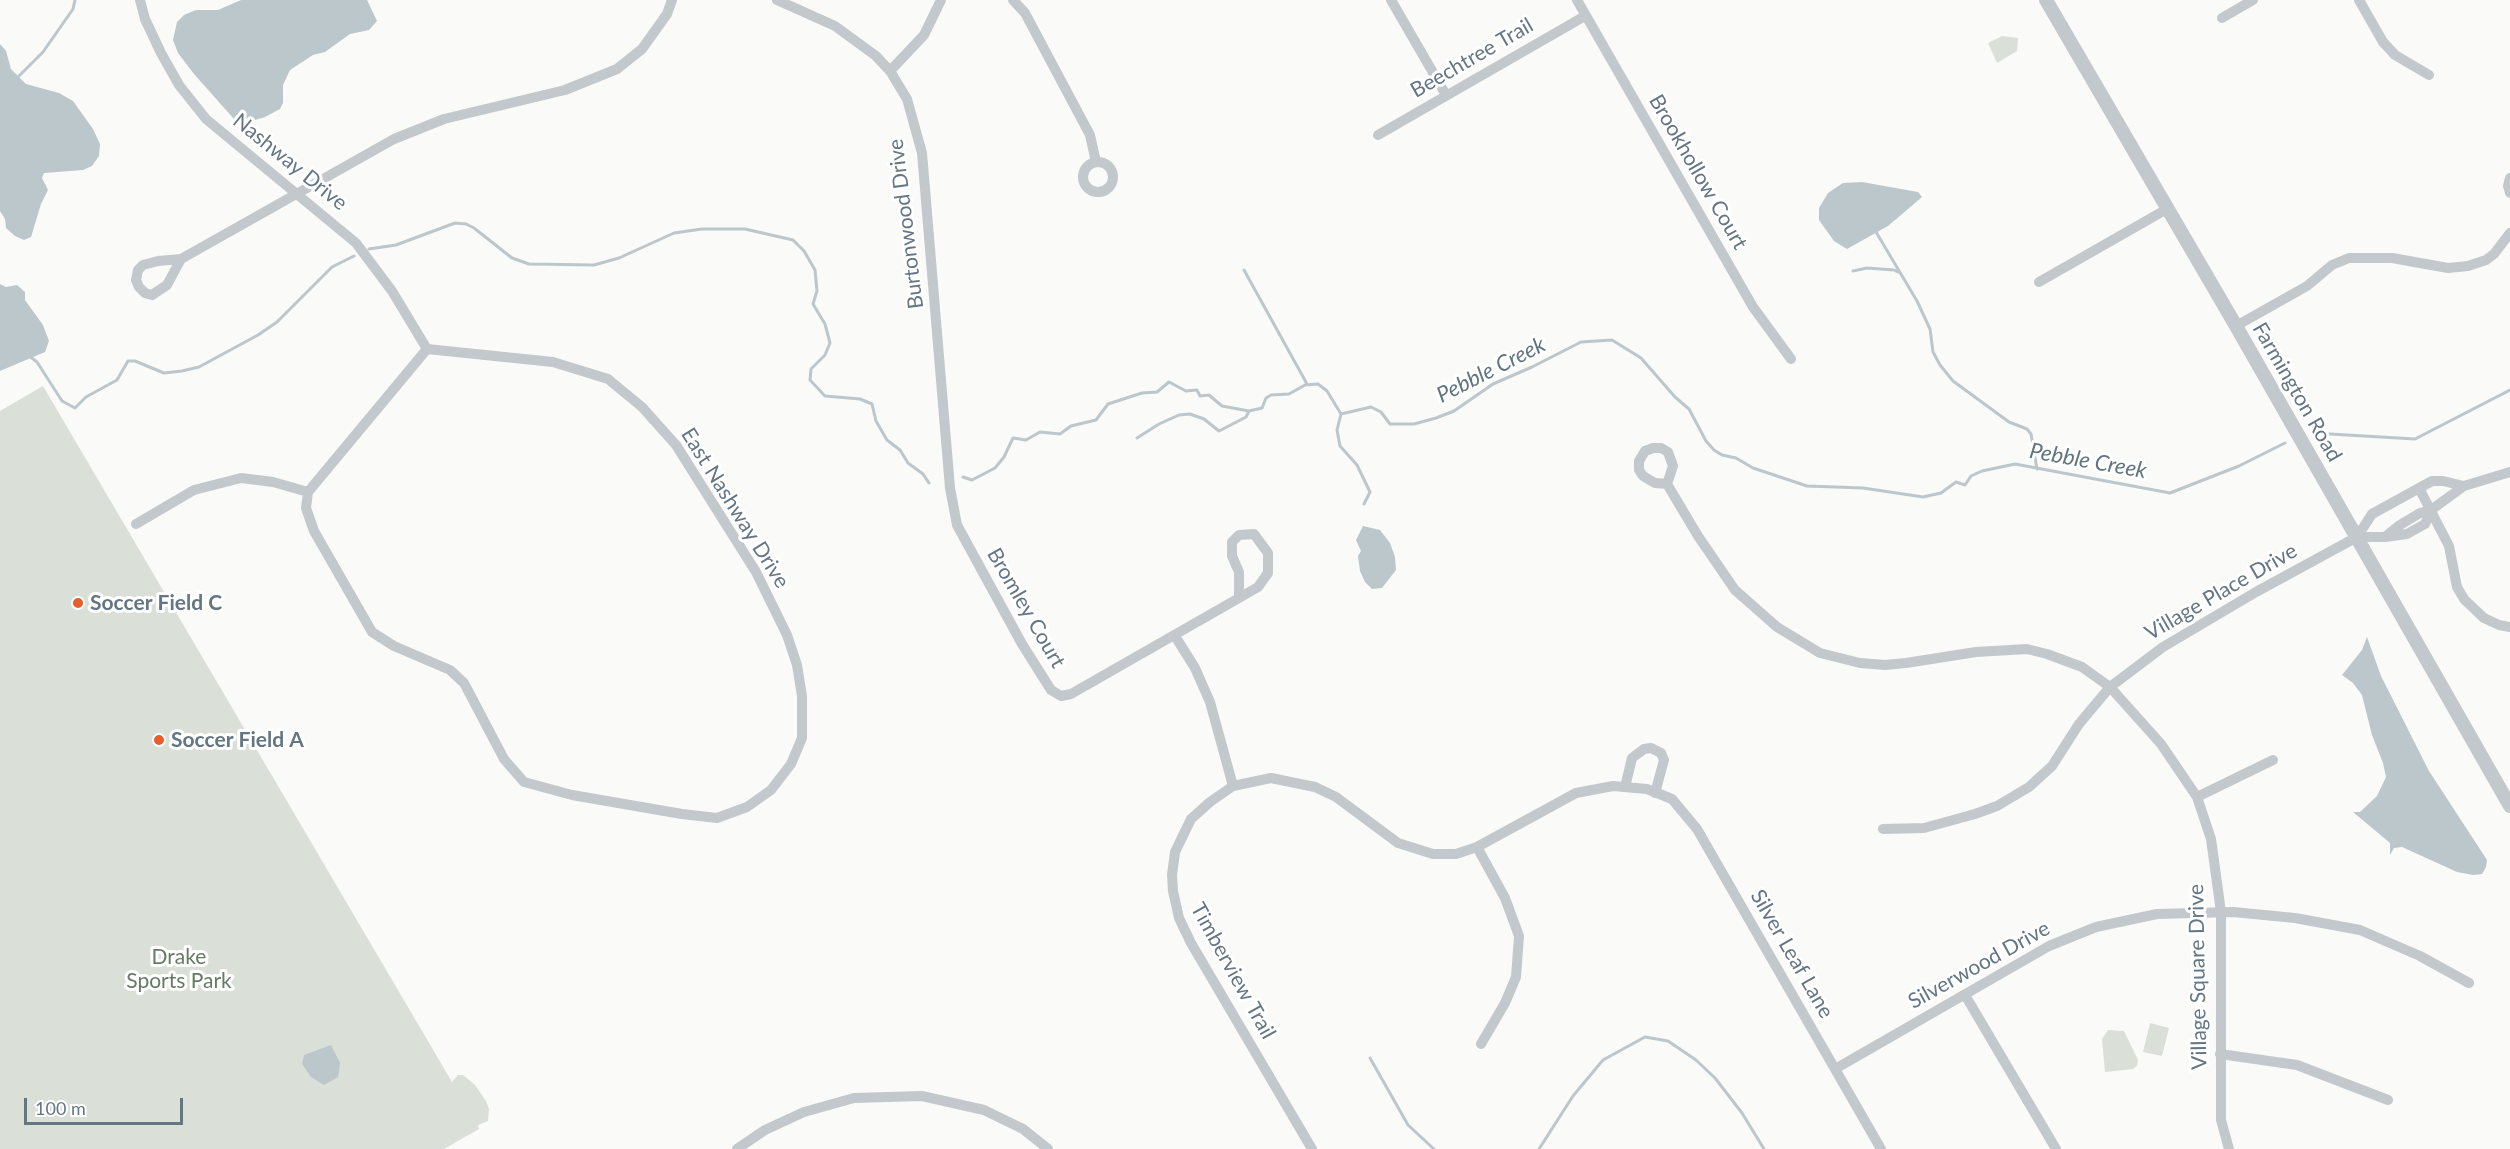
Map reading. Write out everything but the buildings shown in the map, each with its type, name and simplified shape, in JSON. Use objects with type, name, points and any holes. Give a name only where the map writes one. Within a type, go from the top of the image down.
[{"type":"street","name":"Nashway Drive","points":[[140,0],[145,19],[161,54],[179,85],[206,119],[298,192],[356,243],[392,291],[427,348]]},
{"type":"street","points":[[181,259],[394,139],[444,119],[565,90],[617,69],[642,49],[667,14],[672,0]]},
{"type":"street","name":"Burtonwood Drive","points":[[777,0],[835,26],[876,56],[890,71],[907,99],[922,153],[949,477]]},
{"type":"street","points":[[890,71],[924,35],[940,0]]},
{"type":"street","points":[[1013,0],[1025,13],[1090,135],[1096,162]]},
{"type":"street","points":[[1390,0],[1446,95]]},
{"type":"street","name":"Brookhollow Court","points":[[1577,0],[1753,307],[1791,359]]},
{"type":"street","name":"Farmington Road","points":[[2046,0],[2236,326],[2510,806]]},
{"type":"street","points":[[2222,18],[2253,0]]},
{"type":"street","points":[[2359,0],[2383,42],[2395,55],[2430,75]]},
{"type":"street","name":"Beechtree Trail","points":[[1378,135],[1585,16]]},
{"type":"street","points":[[2510,178],[2508,186],[2510,193]]},
{"type":"street","points":[[2039,282],[2167,209]]},
{"type":"street","points":[[2236,326],[2307,286],[2332,266],[2349,258],[2392,258],[2448,268],[2468,266],[2486,260],[2494,254],[2510,233]]},
{"type":"street","points":[[136,524],[194,490],[241,478],[273,482],[308,492],[427,348]]},
{"type":"street","name":"East Nashway Drive","points":[[308,492],[306,508],[314,531],[372,632],[394,646],[450,670],[464,683],[504,759],[524,782],[572,795],[717,818],[747,807],[771,790],[791,764],[802,738],[802,696],[797,665],[788,635],[756,572],[676,445],[642,407],[608,379],[553,362],[427,348]]},
{"type":"street","points":[[2357,537],[2407,534],[2425,524],[2431,510],[2464,486],[2510,472]]},
{"type":"street","name":"Bromley Court","points":[[949,477],[957,525],[1022,645],[1055,694],[1060,696],[1071,694],[1175,636],[1258,587],[1268,573],[1268,553],[1254,534],[1239,535],[1232,542],[1232,556],[1239,572],[1239,598]]},
{"type":"street","points":[[2357,537],[2372,514],[2432,481],[2464,486]]},
{"type":"street","name":"Village Square Drive","points":[[1667,484],[1698,536],[1735,590],[1777,627],[1820,653],[1850,661],[1885,665],[1976,652],[2027,649],[2082,667],[2110,687],[2161,744],[2197,797],[2211,839],[2221,912],[2221,1120],[2229,1149]]},
{"type":"street","points":[[2419,488],[2450,546],[2457,587],[2464,598],[2484,618],[2510,627]]},
{"type":"street","name":"Village Place Drive","points":[[1883,829],[1924,828],[1975,814],[1996,806],[2029,787],[2052,766],[2079,724],[2110,687],[2163,647],[2256,592],[2357,537]]},
{"type":"street","points":[[1175,636],[1195,668],[1210,702],[1233,786]]},
{"type":"street","points":[[1625,788],[1632,758],[1644,749],[1651,748],[1661,753],[1664,760],[1655,793]]},
{"type":"street","points":[[2197,797],[2273,759]]},
{"type":"street","name":"Silver Leaf Lane","points":[[1233,786],[1272,778],[1315,787],[1336,797],[1398,843],[1433,854],[1456,854],[1477,848],[1576,793],[1613,786],[1655,793],[1672,799],[1687,814],[1697,829],[1881,1149]]},
{"type":"street","name":"Timberview Trail","points":[[1233,786],[1191,819],[1181,836],[1175,852],[1172,875],[1175,905],[1191,944],[1312,1149]]},
{"type":"street","points":[[1477,848],[1505,898],[1519,936],[1516,977],[1505,1003],[1481,1044]]},
{"type":"street","name":"Silverwood Drive","points":[[1835,1069],[2049,946],[2096,927],[2157,914],[2221,912],[2295,918],[2360,930],[2420,956],[2469,983]]},
{"type":"street","points":[[1965,995],[2056,1149]]},
{"type":"street","points":[[2220,1054],[2298,1065],[2388,1100]]},
{"type":"street","points":[[737,1149],[776,1125],[804,1112],[835,1103],[854,1098],[922,1096],[984,1110],[1023,1130],[1048,1149]]},
{"type":"green space","points":[[2002,36],[2018,38],[2017,51],[1997,63],[1988,43]]},
{"type":"green space","name":"Drake Sports Park","points":[[43,386],[452,1082],[458,1075],[463,1075],[475,1085],[486,1101],[489,1109],[488,1121],[478,1125],[479,1129],[444,1149],[0,1149],[0,411]]},
{"type":"green space","points":[[2150,1023],[2169,1028],[2162,1056],[2143,1052]]},
{"type":"green space","points":[[2108,1030],[2124,1031],[2138,1060],[2137,1066],[2133,1069],[2105,1072],[2102,1039]]},
{"type":"shaded area","points":[[241,0],[367,0],[377,21],[369,30],[350,34],[325,52],[313,55],[290,70],[283,85],[283,103],[280,109],[265,117],[242,124],[234,119],[194,74],[178,53],[173,40],[177,22],[184,15],[196,10],[218,10]]},
{"type":"shaded area","points":[[0,44],[6,51],[11,69],[26,84],[59,93],[73,101],[93,129],[100,144],[99,156],[92,166],[83,170],[44,173],[42,178],[48,190],[41,204],[31,237],[24,240],[6,228],[5,219],[0,211]]},
{"type":"shaded area","points":[[1862,182],[1918,192],[1922,197],[1888,226],[1847,249],[1834,241],[1819,220],[1819,208],[1828,193],[1843,183]]},
{"type":"shaded area","points":[[0,284],[6,287],[17,285],[25,292],[25,300],[43,325],[49,341],[45,352],[0,371]]},
{"type":"shaded area","points":[[1363,526],[1380,530],[1390,543],[1395,557],[1396,570],[1382,588],[1372,589],[1365,582],[1360,571],[1358,556],[1361,551],[1356,540]]},
{"type":"shaded area","points":[[2367,637],[2381,676],[2429,771],[2487,860],[2482,874],[2457,872],[2402,847],[2394,848],[2390,855],[2390,843],[2353,812],[2360,812],[2377,796],[2386,777],[2362,695],[2353,683],[2342,675],[2362,650]]},
{"type":"shaded area","points":[[331,1045],[340,1063],[338,1077],[324,1085],[311,1077],[302,1064],[304,1055]]},
{"type":"waterway","name":"Pebble Creek","points":[[16,79],[43,52],[73,9],[75,0]]},
{"type":"waterway","name":"Pebble Creek","points":[[369,249],[396,245],[455,223],[466,224],[474,228],[512,258],[529,264],[594,265],[619,258],[674,233],[702,229],[745,229],[793,240],[804,251],[815,270],[817,291],[813,304],[825,324],[830,343],[825,355],[811,369],[810,380],[825,396],[860,399],[872,404],[876,421],[887,440],[900,450],[908,463],[923,474],[929,483]]},
{"type":"waterway","points":[[1876,232],[1917,301],[1930,329],[1933,352],[1940,365],[1953,381],[2009,422],[2027,429],[2031,434],[2037,469]]},
{"type":"waterway","name":"Pebble Creek","points":[[29,356],[37,362],[62,401],[75,408],[86,397],[117,380],[128,361],[135,361],[164,373],[182,371],[199,367],[258,335],[277,322],[332,267],[354,256]]},
{"type":"waterway","points":[[1853,271],[1867,268],[1898,272]]},
{"type":"waterway","points":[[1244,270],[1307,384]]},
{"type":"waterway","name":"Pebble Creek","points":[[1341,414],[1371,407],[1381,412],[1390,424],[1414,424],[1436,418],[1454,411],[1493,384],[1581,342],[1612,340],[1641,358],[1675,397],[1689,409],[1706,441],[1714,450],[1722,455],[1736,458],[1753,468],[1807,486],[1863,488],[1923,497],[1941,493],[1956,482],[1965,485],[1971,476],[1982,471],[2015,464],[2170,493],[2239,466],[2285,443]]},
{"type":"waterway","name":"Pebble Creek","points":[[963,477],[972,480],[995,468],[1004,457],[1013,438],[1026,440],[1040,432],[1060,434],[1071,426],[1096,420],[1108,404],[1142,393],[1157,392],[1169,382],[1186,391],[1197,390],[1200,396],[1209,395],[1222,406],[1249,411],[1262,408],[1266,398],[1271,395],[1289,394],[1305,385],[1318,384],[1327,391],[1341,414]]},
{"type":"waterway","name":"Pebble Creek","points":[[2313,433],[2415,439],[2510,390]]},
{"type":"waterway","points":[[1137,438],[1179,415],[1190,414],[1204,419],[1219,431],[1246,417],[1249,411]]},
{"type":"waterway","points":[[1341,414],[1337,430],[1340,446],[1357,465],[1370,492],[1364,504]]},
{"type":"waterway","points":[[1539,1149],[1573,1096],[1603,1060],[1645,1037],[1668,1041],[1696,1060],[1715,1078],[1742,1113],[1764,1149]]},
{"type":"waterway","points":[[1370,1058],[1408,1125],[1434,1149]]},
{"type":"place","name":"Soccer Field C","points":[[78,603]]},
{"type":"place","name":"Soccer Field A","points":[[159,740]]}]
